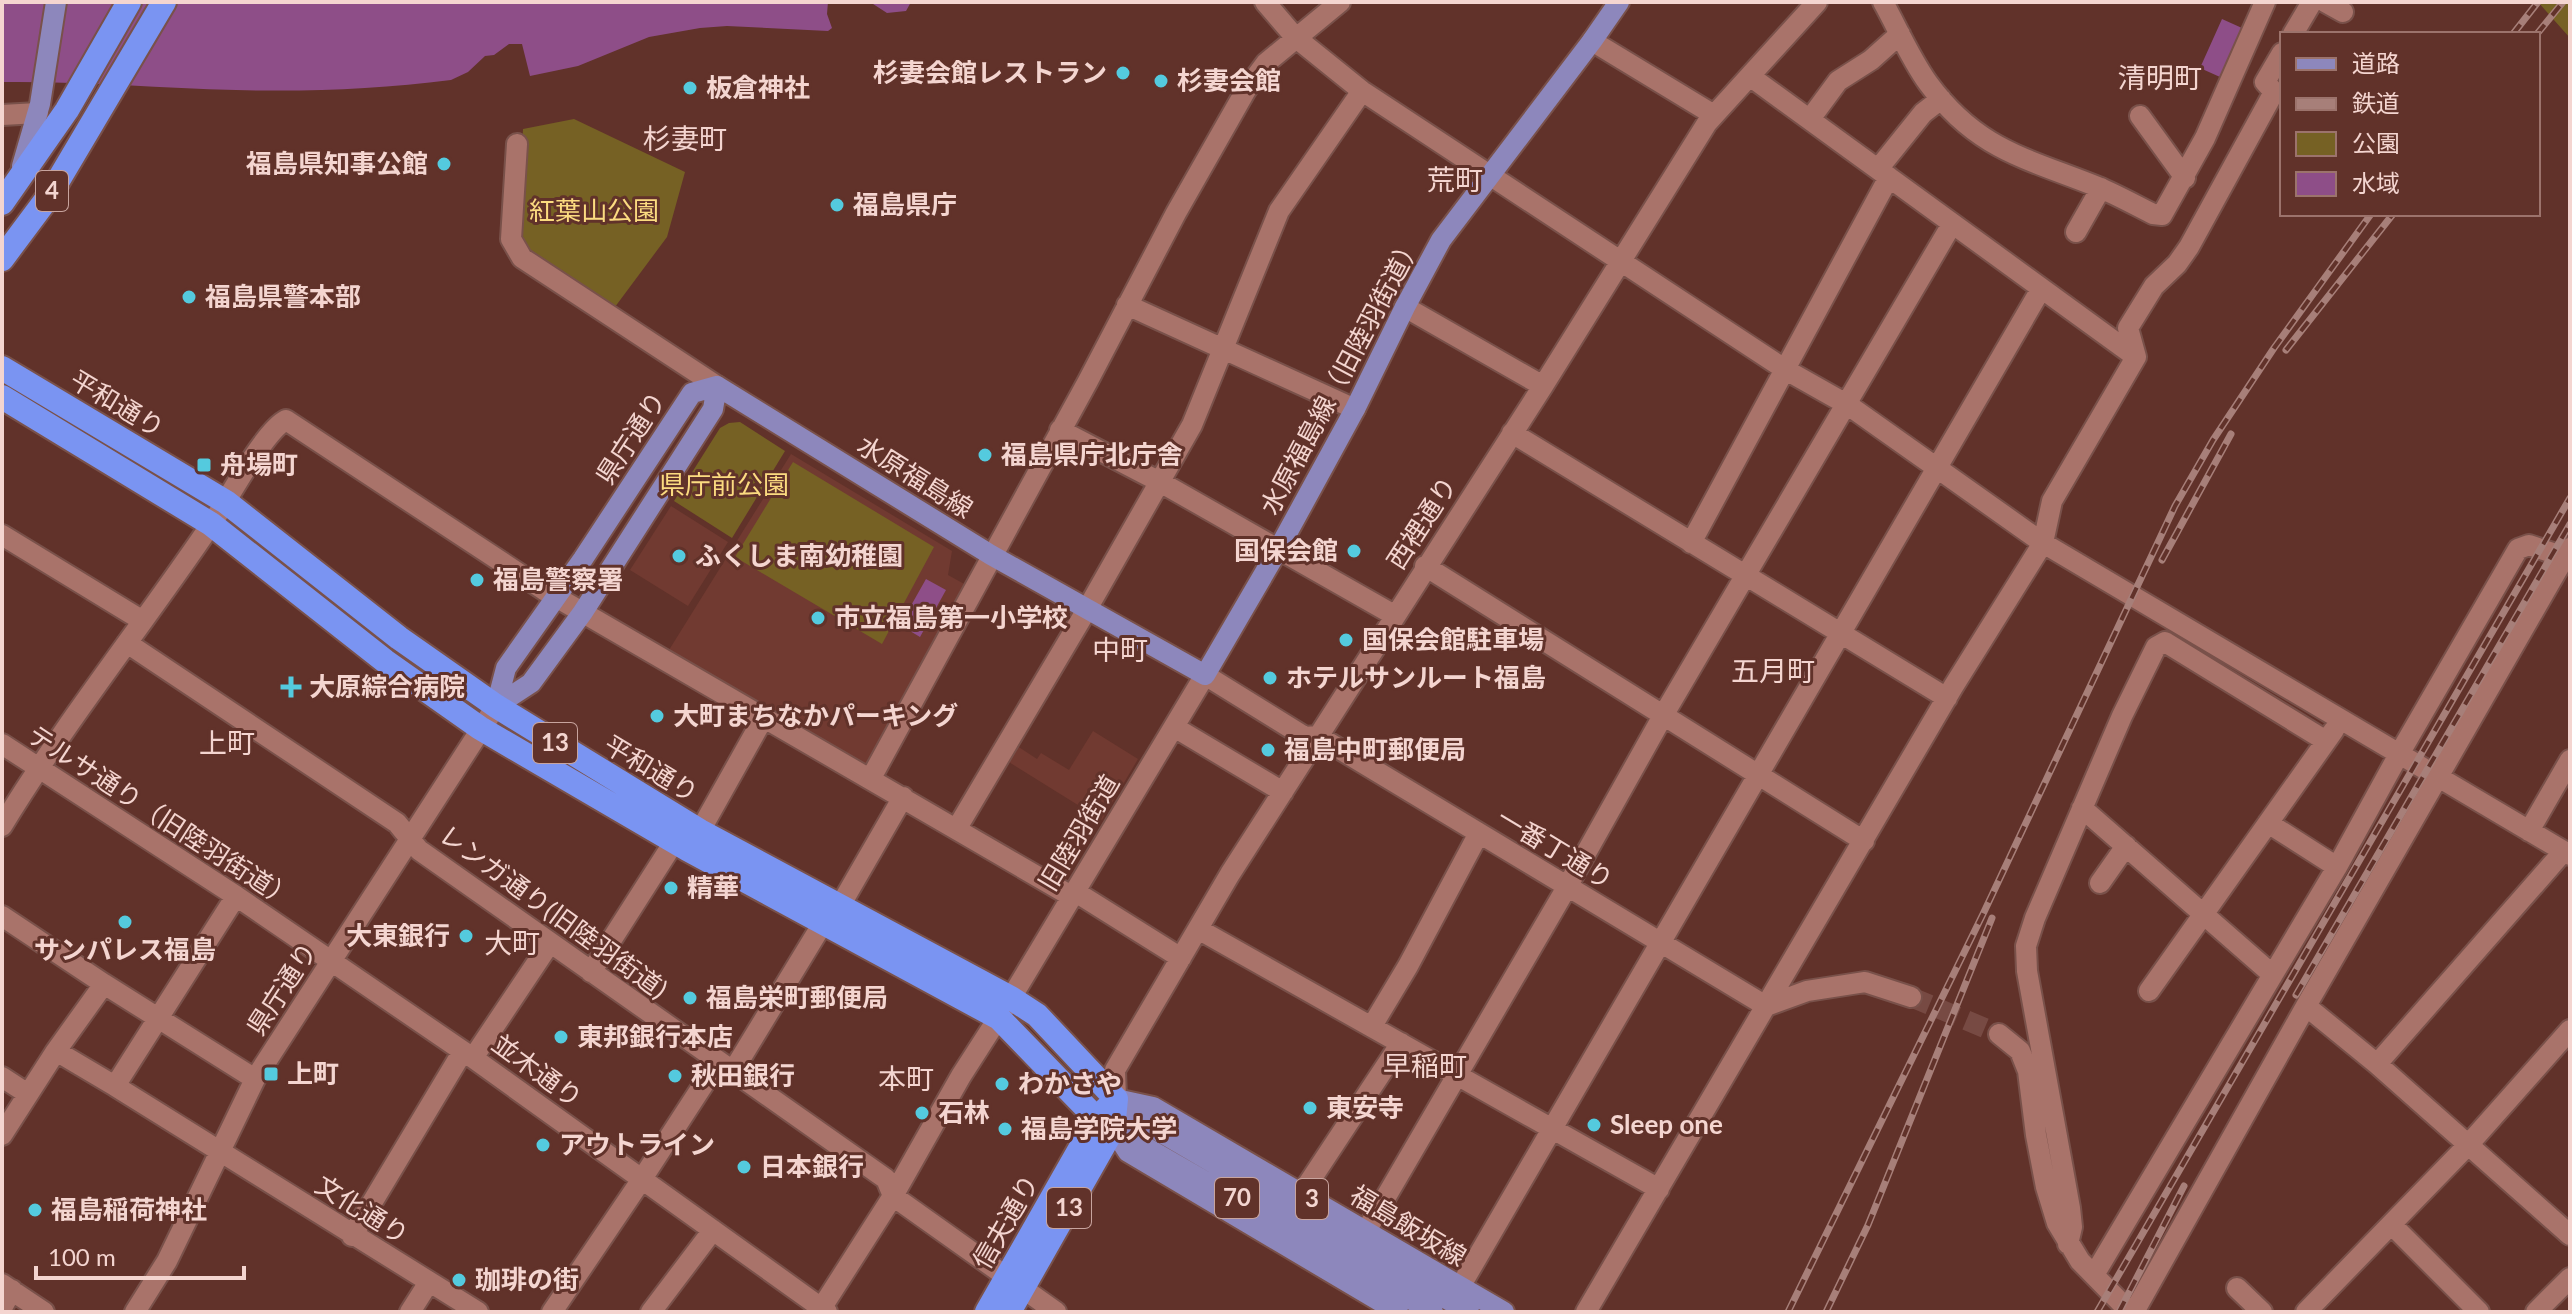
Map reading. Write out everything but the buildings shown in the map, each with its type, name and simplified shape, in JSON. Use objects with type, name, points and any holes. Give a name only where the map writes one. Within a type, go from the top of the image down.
[{"type":"highway","name":"4","points":[[2,203],[67,110],[129,2]]},
{"type":"highway","name":"4","points":[[2,259],[49,196],[164,2]]},
{"type":"highway","name":"平和通り","points":[[2,368],[226,502],[399,638],[496,706],[832,914],[1005,1008],[1037,1015],[1116,1099]]},
{"type":"highway","name":"平和通り","points":[[2,397],[211,524],[385,661],[480,728],[674,842],[832,914]]},
{"type":"highway","name":"平和通り","points":[[1005,1008],[1105,1124]]},
{"type":"highway","name":"信夫通り","points":[[987,1312],[1015,1282],[1105,1124],[1116,1099]]},
{"type":"highway","name":"信夫通り","points":[[1009,1312],[1015,1282]]},
{"type":"main road","points":[[18,181],[39,109],[56,2]]},
{"type":"main road","name":"水原福島線（旧陸羽街道）","points":[[1205,675],[1279,548],[1454,220],[1619,2]]},
{"type":"main road","name":"水原福島線","points":[[717,386],[1086,611]]},
{"type":"main road","name":"県庁通り","points":[[717,386],[713,409],[583,612],[531,683],[496,706],[506,668],[692,393],[717,386]]},
{"type":"main road","points":[[1086,611],[1205,675]]},
{"type":"main road","name":"福島飯坂線","points":[[1116,1099],[1153,1107],[1504,1312]]},
{"type":"main road","name":"70","points":[[1116,1099],[1145,1123],[1382,1271],[1433,1312]]},
{"type":"main road","name":"70","points":[[1105,1124],[1382,1271],[1469,1312]]},
{"type":"main road","name":"3","points":[[1105,1124],[1128,1152],[1398,1312]]},
{"type":"street","points":[[1265,2],[1295,37],[1362,91],[1786,370],[1848,405],[2043,543],[2567,854],[2377,1064]]},
{"type":"street","points":[[871,778],[1246,90],[1266,63],[1340,2]]},
{"type":"street","name":"西裡通り","points":[[1116,1099],[1115,1070],[1228,877],[1543,386],[1619,260],[1714,115],[1817,2]]},
{"type":"street","points":[[1883,2],[1911,57],[1941,99],[1963,122],[1993,145],[2016,157],[2101,188],[2153,214],[2162,215],[2205,138],[2265,2]]},
{"type":"street","points":[[2294,32],[2312,2]]},
{"type":"street","points":[[1810,119],[1838,81],[1871,60],[1900,34]]},
{"type":"street","points":[[1592,41],[1714,115]]},
{"type":"street","points":[[1586,1312],[1947,698],[2043,543],[2052,501],[2136,357],[2128,328],[2154,286],[2183,256],[2210,213],[2274,92],[2265,82],[2280,56]]},
{"type":"street","points":[[1751,77],[2136,357]]},
{"type":"street","points":[[957,828],[1086,611],[1202,405],[1279,211],[1362,91]]},
{"type":"street","points":[[1691,543],[1786,370],[1883,173],[1923,113],[1941,99]]},
{"type":"street","points":[[2,115],[39,109]]},
{"type":"street","points":[[2140,116],[2185,178]]},
{"type":"street","points":[[517,144],[511,239],[522,258],[717,386]]},
{"type":"street","points":[[2076,232],[2101,188]]},
{"type":"street","points":[[1366,1231],[1664,714],[1952,224]]},
{"type":"street","points":[[1460,1287],[2041,289]]},
{"type":"street","points":[[1127,305],[1355,409]]},
{"type":"street","points":[[1405,307],[1543,386]]},
{"type":"street","points":[[2,826],[38,767],[211,524],[271,433],[286,420],[556,597],[1181,958]]},
{"type":"street","points":[[1060,430],[1160,482],[1394,615]]},
{"type":"street","points":[[1512,433],[1947,698]]},
{"type":"street","points":[[2,535],[143,621]]},
{"type":"street","points":[[1999,1034],[2020,1051],[2028,1071],[2036,1135],[2057,1223],[2068,1244],[2094,1275],[2132,1312],[2568,554],[2529,545],[2518,549],[2337,867],[2094,1275]]},
{"type":"street","points":[[1425,566],[1864,841]]},
{"type":"street","points":[[2068,1244],[2072,1227],[2070,1208],[2027,971],[2026,946],[2122,716],[2156,647],[2165,642],[2326,741]]},
{"type":"street","name":"レンガ通り(旧陸羽街道)","points":[[127,643],[397,823],[419,850],[886,1179],[893,1196],[1056,1312]]},
{"type":"street","name":"旧陸羽街道","points":[[823,1311],[961,1076],[1205,675]]},
{"type":"street","name":"一番丁通り","points":[[1205,675],[1305,737],[1318,736],[1766,1006]]},
{"type":"street","name":"県庁通り","points":[[135,1312],[167,1261],[255,1079],[496,706]]},
{"type":"street","points":[[700,831],[764,717]]},
{"type":"street","points":[[2149,991],[2340,721]]},
{"type":"street","points":[[1174,727],[1283,792]]},
{"type":"street","name":"テルサ通り（旧陸羽街道）","points":[[2,744],[331,960]]},
{"type":"street","points":[[2529,831],[2570,760]]},
{"type":"street","points":[[552,1312],[642,1179],[832,914],[903,797]]},
{"type":"street","points":[[2082,808],[2273,975]]},
{"type":"street","points":[[2268,823],[2337,867]]},
{"type":"street","points":[[1372,1026],[1479,833]]},
{"type":"street","points":[[591,972],[674,842]]},
{"type":"street","points":[[2100,883],[2126,846]]},
{"type":"street","points":[[115,1086],[236,896]]},
{"type":"street","points":[[2,916],[255,1079]]},
{"type":"street","points":[[1198,929],[1659,1189]]},
{"type":"street","points":[[352,1236],[468,1054],[550,943]]},
{"type":"street","name":"並木通り","points":[[331,960],[468,1054],[823,1311]]},
{"type":"street","points":[[1766,1006],[1807,991],[1865,982],[1911,997]]},
{"type":"street","points":[[2,1135],[104,984]]},
{"type":"street","points":[[2306,1006],[2377,1064],[2570,1235]]},
{"type":"street","points":[[2306,1312],[2468,1145],[2569,1033]]},
{"type":"street","points":[[1302,1193],[1401,1043]]},
{"type":"street","name":"文化通り","points":[[56,1051],[478,1312]]},
{"type":"street","points":[[2,1077],[28,1094]]},
{"type":"street","points":[[2392,1225],[2479,1312]]},
{"type":"street","points":[[651,1312],[713,1230]]},
{"type":"street","points":[[2536,1312],[2570,1278]]},
{"type":"street","points":[[410,1312],[429,1282]]},
{"type":"street","points":[[2237,1288],[2262,1312]]},
{"type":"street","points":[[5,1294],[44,1312]]},
{"type":"shaded area","name":"市立福島第一小学校","points":[[791,454],[952,551],[948,575],[966,585],[866,765],[669,650]]},
{"type":"shaded area","name":"ふくしま南幼稚園","points":[[671,506],[728,542],[688,606],[630,570]]},
{"type":"shaded area","points":[[1093,731],[1138,759],[1102,820],[1004,759],[1014,744],[1037,759],[1041,753],[1069,770]]},
{"type":"green space","points":[[2538,2],[2570,2],[2570,38]]},
{"type":"green space","name":"紅葉山公園","points":[[574,119],[685,172],[667,237],[612,311],[527,254],[518,237],[523,129]]},
{"type":"green space","name":"県庁前公園","points":[[740,422],[785,451],[732,538],[674,501],[720,428]]},
{"type":"green space","points":[[793,462],[934,547],[882,644],[735,557]]},
{"type":"water","points":[[2,2],[828,2],[827,14],[832,28],[828,31],[727,26],[700,28],[649,37],[578,66],[530,76],[522,44],[509,44],[494,55],[485,56],[468,72],[451,80],[344,89],[236,90],[2,82]]},
{"type":"water","points":[[870,2],[911,2],[906,11],[887,13]]},
{"type":"water","points":[[2222,19],[2242,28],[2220,77],[2200,68]]},
{"type":"water","points":[[926,579],[946,590],[920,637],[900,625]]},
{"type":"tunnel","points":[[1911,997],[1999,1034]]},
{"type":"railway","points":[[2515,32],[2538,2]]},
{"type":"railway","points":[[2539,32],[2563,2]]},
{"type":"railway","points":[[1788,1312],[1984,912],[2175,506],[2213,440],[2274,348],[2370,216]]},
{"type":"railway","points":[[2286,350],[2391,216]]},
{"type":"railway","points":[[2162,560],[2231,434]]},
{"type":"railway","points":[[2097,1312],[2570,498]]},
{"type":"railway","points":[[2296,995],[2570,524]]},
{"type":"railway","points":[[1826,1312],[1868,1225],[1992,918]]},
{"type":"railway","points":[[2119,1312],[2184,1186]]},
{"type":"place","name":"杉妻会館レストラン","points":[[1123,73]]},
{"type":"place","name":"杉妻会館","points":[[1161,81]]},
{"type":"place","name":"板倉神社","points":[[690,88]]},
{"type":"place","name":"福島県知事公館","points":[[444,164]]},
{"type":"place","name":"福島県庁","points":[[837,205]]},
{"type":"place","name":"福島県警本部","points":[[189,297]]},
{"type":"place","name":"福島県庁北庁舎","points":[[985,455]]},
{"type":"place","name":"舟場町","points":[[204,465]]},
{"type":"place","name":"国保会館","points":[[1354,551]]},
{"type":"place","name":"ふくしま南幼稚園","points":[[679,556]]},
{"type":"place","name":"福島警察署","points":[[477,580]]},
{"type":"place","name":"市立福島第一小学校","points":[[818,618]]},
{"type":"place","name":"国保会館駐車場","points":[[1346,640]]},
{"type":"place","name":"ホテルサンルート福島","points":[[1270,678]]},
{"type":"place","name":"大原綜合病院","points":[[291,687]]},
{"type":"place","name":"大町まちなかパーキング","points":[[657,716]]},
{"type":"place","name":"福島中町郵便局","points":[[1268,750]]},
{"type":"place","name":"精華","points":[[671,888]]},
{"type":"place","name":"サンパレス福島","points":[[125,922]]},
{"type":"place","name":"大東銀行","points":[[466,936]]},
{"type":"place","name":"福島栄町郵便局","points":[[690,998]]},
{"type":"place","name":"東邦銀行本店","points":[[561,1037]]},
{"type":"place","name":"上町","points":[[271,1074]]},
{"type":"place","name":"秋田銀行","points":[[675,1076]]},
{"type":"place","name":"わかさや","points":[[1002,1084]]},
{"type":"place","name":"東安寺","points":[[1310,1108]]},
{"type":"place","name":"石林","points":[[922,1113]]},
{"type":"place","name":"Sleep one","points":[[1594,1125]]},
{"type":"place","name":"福島学院大学","points":[[1005,1129]]},
{"type":"place","name":"アウトライン","points":[[543,1145]]},
{"type":"place","name":"日本銀行","points":[[744,1167]]},
{"type":"place","name":"福島稲荷神社","points":[[35,1210]]},
{"type":"place","name":"珈琲の街","points":[[459,1280]]},
{"type":"district","name":"清明町","points":[[2160,78]]},
{"type":"district","name":"杉妻町","points":[[685,139]]},
{"type":"district","name":"荒町","points":[[1455,180]]},
{"type":"district","name":"中町","points":[[1120,650]]},
{"type":"district","name":"五月町","points":[[1773,671]]},
{"type":"district","name":"上町","points":[[227,743]]},
{"type":"district","name":"大町","points":[[512,943]]},
{"type":"district","name":"早稲町","points":[[1425,1066]]},
{"type":"district","name":"本町","points":[[906,1079]]}]
